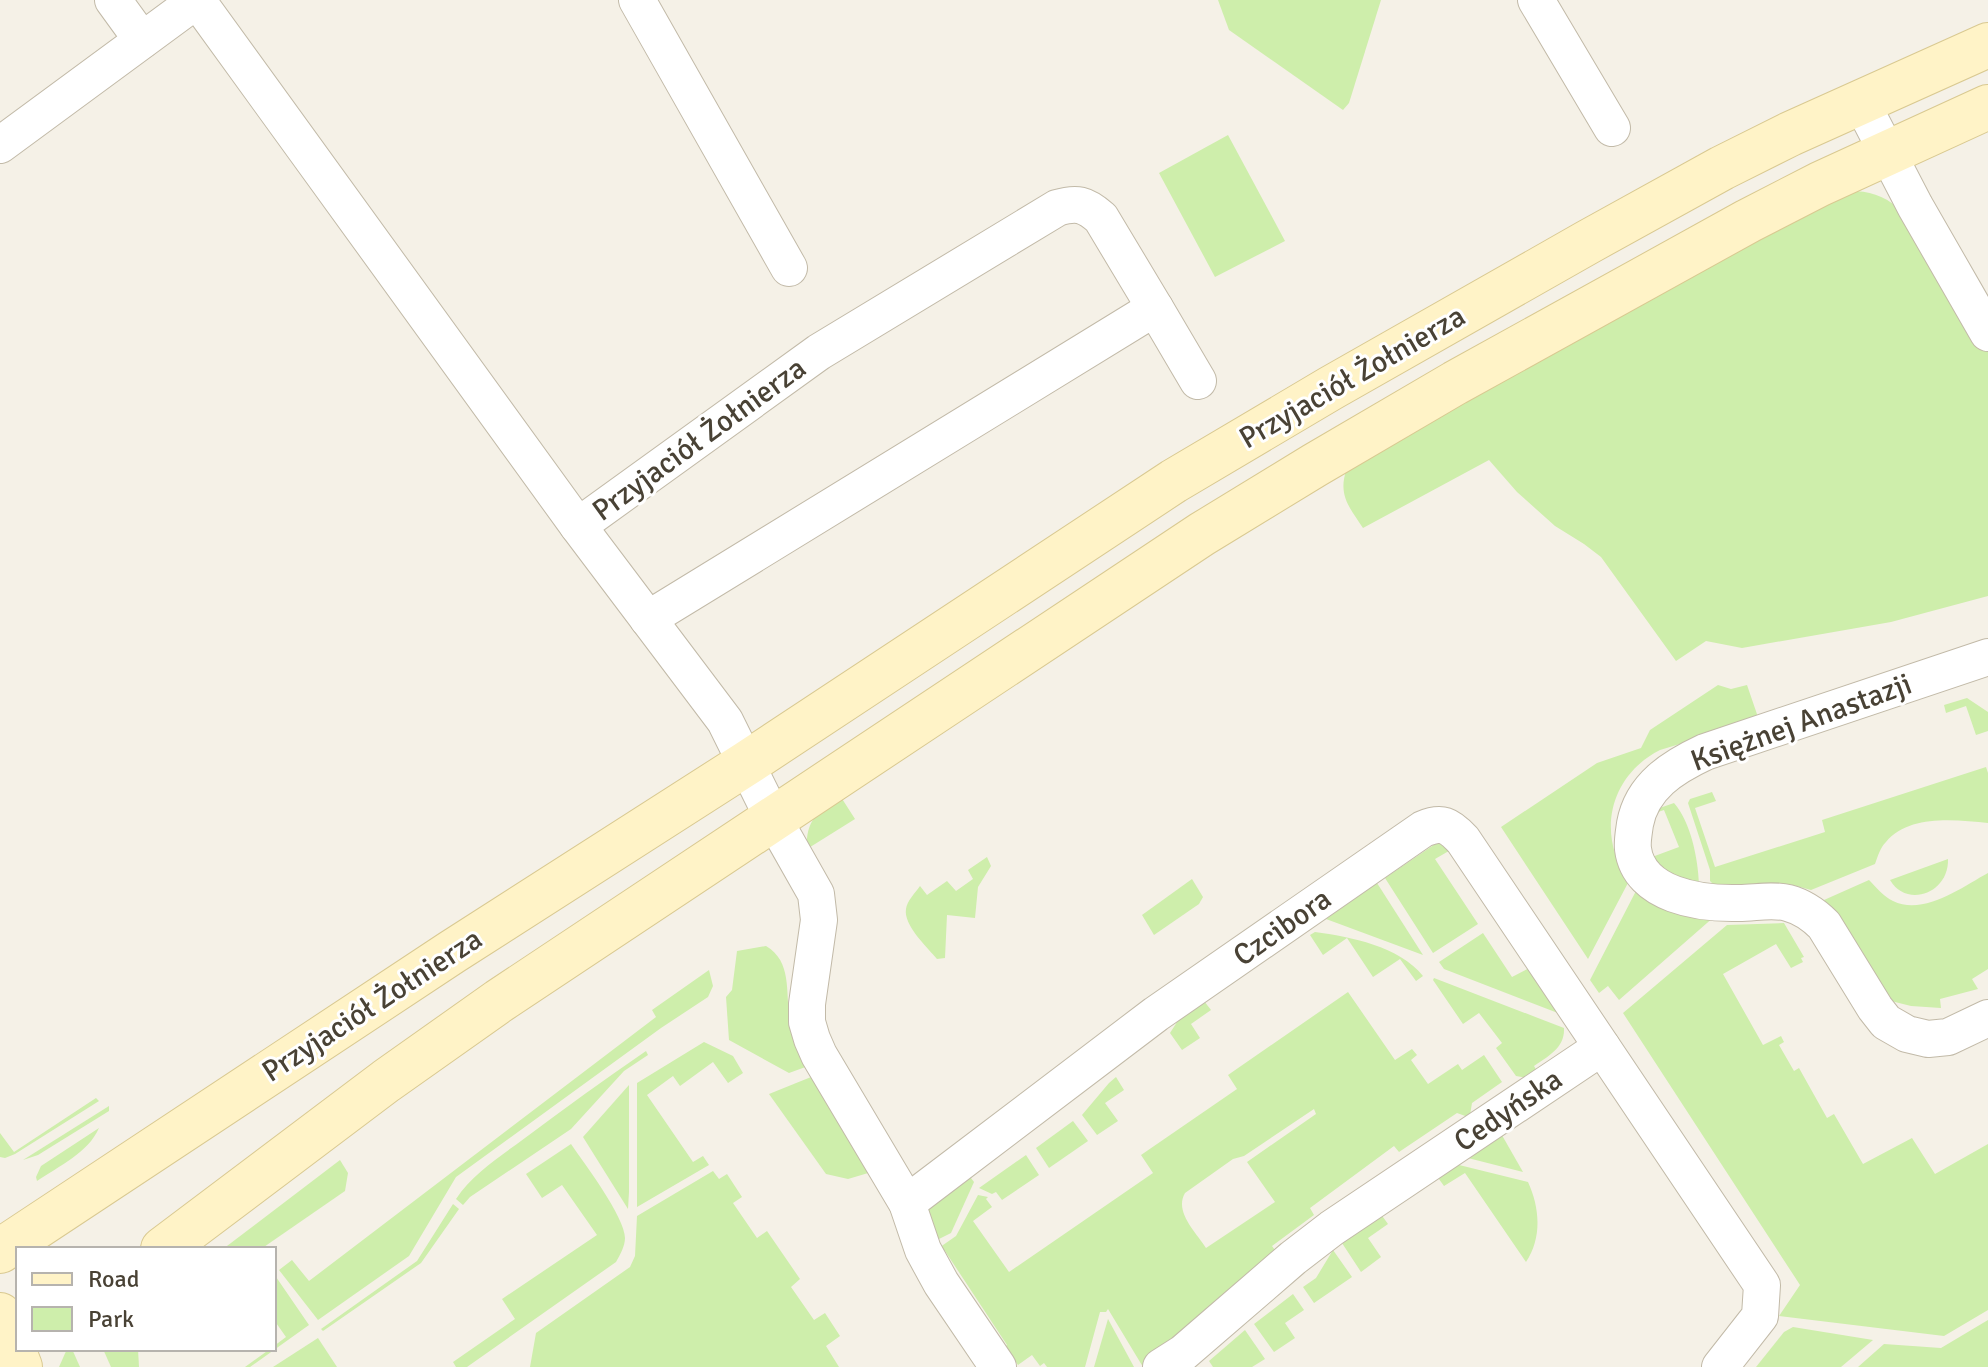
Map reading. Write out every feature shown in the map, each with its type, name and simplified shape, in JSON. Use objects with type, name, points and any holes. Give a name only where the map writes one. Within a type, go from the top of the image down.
[{"type":"street","points":[[113,0],[142,40]]},
{"type":"street","points":[[0,145],[197,0]]},
{"type":"street","name":"Przyjaciół Żołnierza","points":[[197,0],[578,526],[725,721],[773,818]]},
{"type":"street","points":[[637,0],[789,268]]},
{"type":"street","points":[[1536,0],[1612,128]]},
{"type":"street","name":"Przyjaciół Żołnierza","points":[[0,1251],[1174,481],[1331,388],[1722,168],[1988,45]]},
{"type":"street","points":[[1861,102],[1915,206],[1988,333]]},
{"type":"street","name":"Przyjaciół Żołnierza","points":[[166,1247],[486,1010],[1202,534],[1455,383],[1735,228],[1820,184],[1988,107]]},
{"type":"street","name":"Przyjaciół Żołnierza","points":[[578,526],[819,352],[1057,208],[1072,204],[1089,208],[1101,218],[1198,381]]},
{"type":"street","points":[[648,619],[1155,308]]},
{"type":"street","name":"Księżnej Anastazji","points":[[1988,657],[1686,761],[1669,771],[1644,798],[1636,817],[1633,849],[1645,875],[1657,886],[1672,893],[1712,903],[1778,901],[1798,906],[1816,917],[1875,1008],[1886,1022],[1907,1034],[1928,1039],[1948,1037],[1988,1018]]},
{"type":"street","points":[[773,818],[816,894],[819,920],[807,1004],[807,1022],[812,1039],[907,1203],[931,1265],[998,1367]]},
{"type":"street","name":"Czcibora","points":[[907,1203],[1156,1014],[1423,829],[1435,824],[1447,826],[1466,845],[1602,1047]]},
{"type":"street","points":[[1602,1047],[1762,1285],[1760,1316],[1720,1367]]},
{"type":"street","name":"Cedyńska","points":[[1161,1367],[1183,1353],[1332,1228],[1602,1047]]},
{"type":"street","points":[[0,1315],[17,1360]]},
{"type":"green space","points":[[1218,0],[1381,0],[1349,103],[1343,110],[1229,30]]},
{"type":"green space","points":[[1228,135],[1285,241],[1215,277],[1159,173]]},
{"type":"green space","points":[[1850,191],[1876,195],[1898,208],[1988,333],[1988,596],[1891,622],[1742,648],[1706,641],[1676,661],[1601,557],[1555,526],[1517,492],[1489,460],[1363,528],[1344,495],[1346,471],[1478,389]]},
{"type":"green space","points":[[1718,685],[1731,689],[1747,685],[1759,720],[1660,750],[1629,775],[1613,808],[1611,826],[1613,845],[1629,881],[1588,959],[1501,827],[1597,763],[1641,748],[1650,730]]},
{"type":"green space","points":[[1967,698],[1988,712],[1988,731],[1976,735],[1966,706],[1946,713],[1944,705]]},
{"type":"green space","points":[[1986,767],[1988,823],[1934,821],[1907,827],[1884,844],[1875,864],[1811,890],[1789,884],[1713,884],[1688,803],[1690,799],[1712,792],[1716,801],[1695,808],[1715,867],[1825,832],[1822,820]]},
{"type":"green space","points":[[839,794],[855,819],[807,849],[808,831],[815,817]]},
{"type":"green space","points":[[1674,803],[1685,820],[1692,841],[1699,884],[1662,871],[1652,857],[1679,847],[1664,810],[1652,814],[1651,811]]},
{"type":"green space","points":[[1444,838],[1454,848],[1435,859],[1478,924],[1433,953],[1385,878]]},
{"type":"green space","points":[[987,857],[991,866],[978,887],[975,918],[947,915],[945,958],[937,959],[908,922],[908,903],[920,886],[927,895],[947,881],[956,891],[973,879],[968,870]]},
{"type":"green space","points":[[1948,859],[1942,881],[1925,893],[1906,893],[1897,889],[1890,880]]},
{"type":"green space","points":[[1988,873],[1988,969],[1972,979],[1978,989],[1940,999],[1941,1008],[1891,1001],[1824,900],[1869,880],[1893,901],[1917,905],[1942,898]]},
{"type":"green space","points":[[1192,879],[1203,897],[1199,904],[1154,935],[1142,915]]},
{"type":"green space","points":[[1377,883],[1423,955],[1326,919]]},
{"type":"green space","points":[[1637,889],[1715,916],[1619,1000],[1608,986],[1599,993],[1590,980]]},
{"type":"green space","points":[[1784,923],[1804,957],[1801,958],[1803,962],[1791,968],[1776,944],[1723,974],[1763,1045],[1781,1036],[1784,1042],[1779,1045],[1794,1071],[1799,1068],[1827,1118],[1834,1114],[1863,1164],[1912,1138],[1935,1174],[1988,1144],[1988,1310],[1944,1336],[1779,1316],[1800,1285],[1623,1013],[1727,925]]},
{"type":"green space","points":[[1315,932],[1359,940],[1388,950],[1423,976],[1416,981],[1400,959],[1373,977],[1347,938],[1323,955],[1310,935]]},
{"type":"green space","points":[[1483,933],[1512,977],[1531,967],[1563,1015],[1444,969],[1439,962]]},
{"type":"green space","points":[[766,946],[775,953],[784,969],[791,1026],[811,1065],[789,1073],[729,1040],[726,997],[732,990],[737,951]]},
{"type":"green space","points":[[709,970],[713,986],[708,997],[456,1177],[409,1256],[318,1320],[279,1270],[292,1260],[309,1281],[656,1017],[652,1010]]},
{"type":"green space","points":[[1434,978],[1564,1028],[1562,1041],[1555,1051],[1534,1066],[1537,1071],[1527,1078],[1516,1076],[1496,1048],[1502,1043],[1479,1013],[1463,1024]]},
{"type":"green space","points":[[1348,992],[1395,1060],[1412,1049],[1417,1055],[1411,1060],[1428,1084],[1458,1064],[1462,1070],[1484,1055],[1502,1082],[1472,1103],[1468,1117],[1457,1113],[1399,1152],[1394,1146],[1310,1208],[1314,1215],[1272,1246],[1280,1257],[1151,1367],[1143,1367],[1108,1309],[1100,1312],[1085,1367],[1047,1367],[1044,1363],[1040,1366],[1032,1355],[1018,1365],[945,1251],[936,1257],[933,1252],[956,1236],[978,1195],[988,1197],[986,1199],[992,1207],[973,1221],[1009,1272],[1153,1173],[1141,1155],[1237,1089],[1228,1075]],"holes":[[[1314,1109],[1316,1114],[1247,1162],[1275,1202],[1206,1248],[1184,1215],[1182,1200],[1185,1193]]]},
{"type":"green space","points":[[1204,1001],[1211,1010],[1191,1024],[1200,1038],[1182,1050],[1170,1033],[1179,1019]]},
{"type":"green space","points":[[704,1042],[733,1056],[743,1073],[728,1083],[713,1062],[680,1086],[673,1076],[647,1095],[693,1162],[703,1156],[709,1165],[637,1207],[637,1083]]},
{"type":"green space","points":[[646,1051],[648,1055],[624,1071],[571,1129],[470,1197],[463,1205],[456,1199],[488,1166]]},
{"type":"green space","points":[[816,1075],[875,1171],[848,1179],[826,1174],[769,1094]]},
{"type":"green space","points":[[1116,1077],[1124,1090],[1105,1103],[1118,1121],[1097,1135],[1082,1115]]},
{"type":"green space","points":[[629,1085],[629,1192],[628,1209],[583,1137]]},
{"type":"green space","points":[[96,1098],[99,1101],[15,1154],[0,1157],[0,1133],[14,1152]]},
{"type":"green space","points":[[109,1106],[109,1111],[38,1155],[23,1160]]},
{"type":"green space","points":[[1073,1121],[1088,1141],[1049,1168],[1036,1148]]},
{"type":"green space","points":[[99,1128],[80,1152],[37,1181],[41,1166]]},
{"type":"green space","points":[[1499,1130],[1523,1172],[1460,1156]]},
{"type":"green space","points":[[571,1144],[603,1190],[623,1229],[625,1238],[616,1262],[467,1367],[456,1367],[453,1362],[515,1319],[502,1299],[597,1235],[562,1185],[542,1198],[526,1174]]},
{"type":"green space","points":[[1026,1155],[1039,1175],[1002,1200],[996,1192],[992,1194],[979,1188]]},
{"type":"green space","points":[[340,1160],[348,1173],[345,1191],[264,1247],[226,1247]]},
{"type":"green space","points":[[1451,1163],[1528,1182],[1538,1223],[1535,1243],[1526,1262],[1465,1173],[1444,1186],[1436,1175]]},
{"type":"green space","points":[[964,1169],[974,1182],[951,1233],[929,1244],[916,1205]]},
{"type":"green space","points":[[713,1171],[719,1179],[727,1174],[742,1197],[733,1203],[757,1238],[767,1231],[800,1279],[791,1287],[814,1320],[825,1313],[840,1336],[826,1346],[839,1367],[530,1367],[536,1333],[630,1267],[635,1256],[637,1216]]},
{"type":"green space","points":[[453,1204],[459,1209],[421,1263],[323,1331],[321,1329],[417,1261]]},
{"type":"green space","points":[[1380,1213],[1388,1224],[1368,1238],[1381,1257],[1361,1272],[1342,1243]]},
{"type":"green space","points":[[1333,1250],[1352,1277],[1314,1303],[1303,1287],[1316,1278]]},
{"type":"green space","points":[[276,1277],[309,1325],[276,1348],[276,1344],[286,1337],[276,1323]]},
{"type":"green space","points":[[1293,1294],[1304,1310],[1285,1323],[1295,1338],[1274,1352],[1254,1324]]},
{"type":"green space","points":[[1108,1319],[1134,1367],[1094,1367]]},
{"type":"green space","points":[[1988,1320],[1988,1367],[1858,1367],[1884,1344],[1941,1348]]},
{"type":"green space","points":[[1793,1327],[1873,1340],[1841,1367],[1756,1367],[1784,1332]]},
{"type":"green space","points":[[1245,1330],[1265,1359],[1252,1367],[1213,1367],[1209,1361]]},
{"type":"green space","points":[[318,1338],[337,1367],[273,1367]]},
{"type":"green space","points":[[66,1351],[73,1351],[80,1367],[59,1367]]},
{"type":"green space","points":[[104,1351],[138,1351],[139,1367],[111,1367]]},
{"type":"green space","points":[[267,1351],[272,1351],[250,1367],[245,1367]]}]
